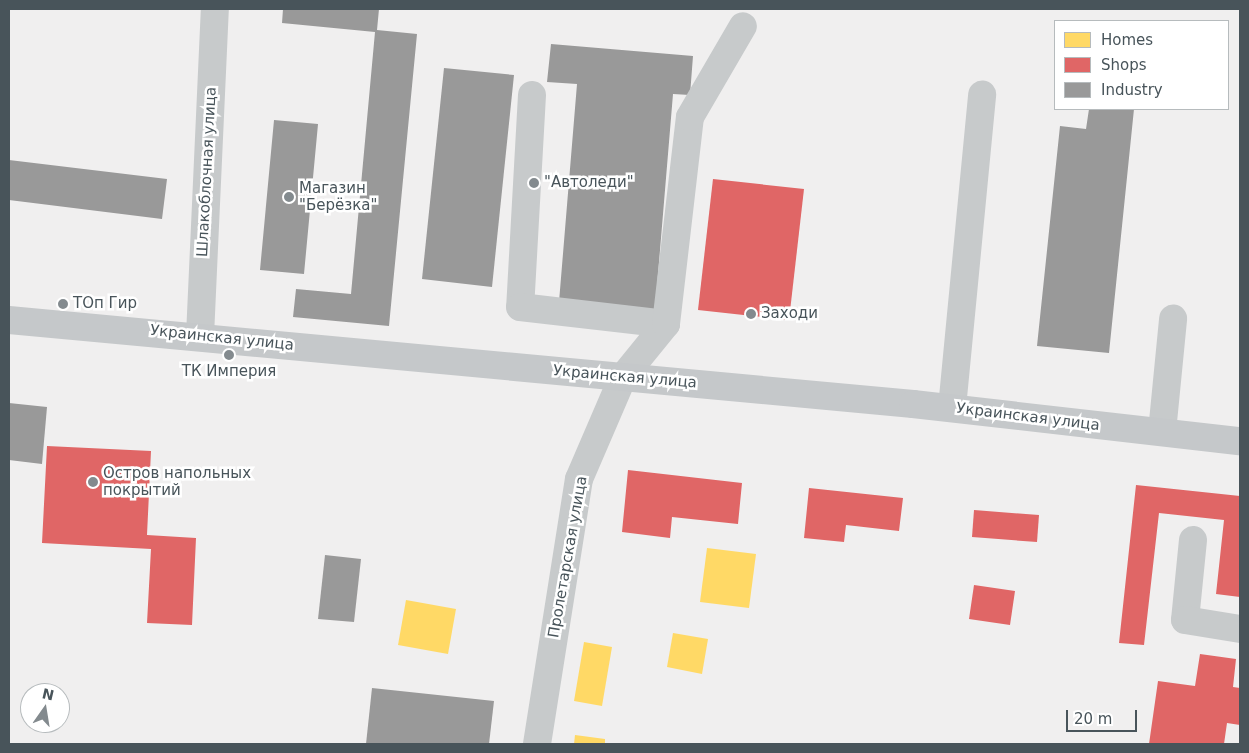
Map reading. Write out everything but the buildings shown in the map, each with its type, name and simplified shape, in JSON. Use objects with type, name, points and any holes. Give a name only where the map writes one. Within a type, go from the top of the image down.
[{"type":"main road","name":"Украинская улица","points":[[9,320],[200,336],[952,408],[1240,441]]},
{"type":"street","name":"Шлакоблочная улица","points":[[200,336],[215,9]]},
{"type":"street","points":[[532,95],[520,307],[666,324],[690,117],[743,26]]},
{"type":"street","points":[[952,408],[982,94]]},
{"type":"street","points":[[1162,432],[1173,319]]},
{"type":"street","name":"Пролетарская улица","points":[[537,744],[580,479],[623,377],[666,324]]},
{"type":"street","points":[[1193,540],[1185,620],[1240,629]]},
{"type":"place","name":"\"Автоледи\"","points":[[534,183]]},
{"type":"place","name":"Магазин \"Берёзка\"","points":[[289,197]]},
{"type":"place","name":"ТОп Гир","points":[[63,304]]},
{"type":"place","name":"Заходи","points":[[751,314]]},
{"type":"place","name":"ТК Империя","points":[[229,355]]},
{"type":"place","name":"Остров напольных покрытий","points":[[93,482]]}]
